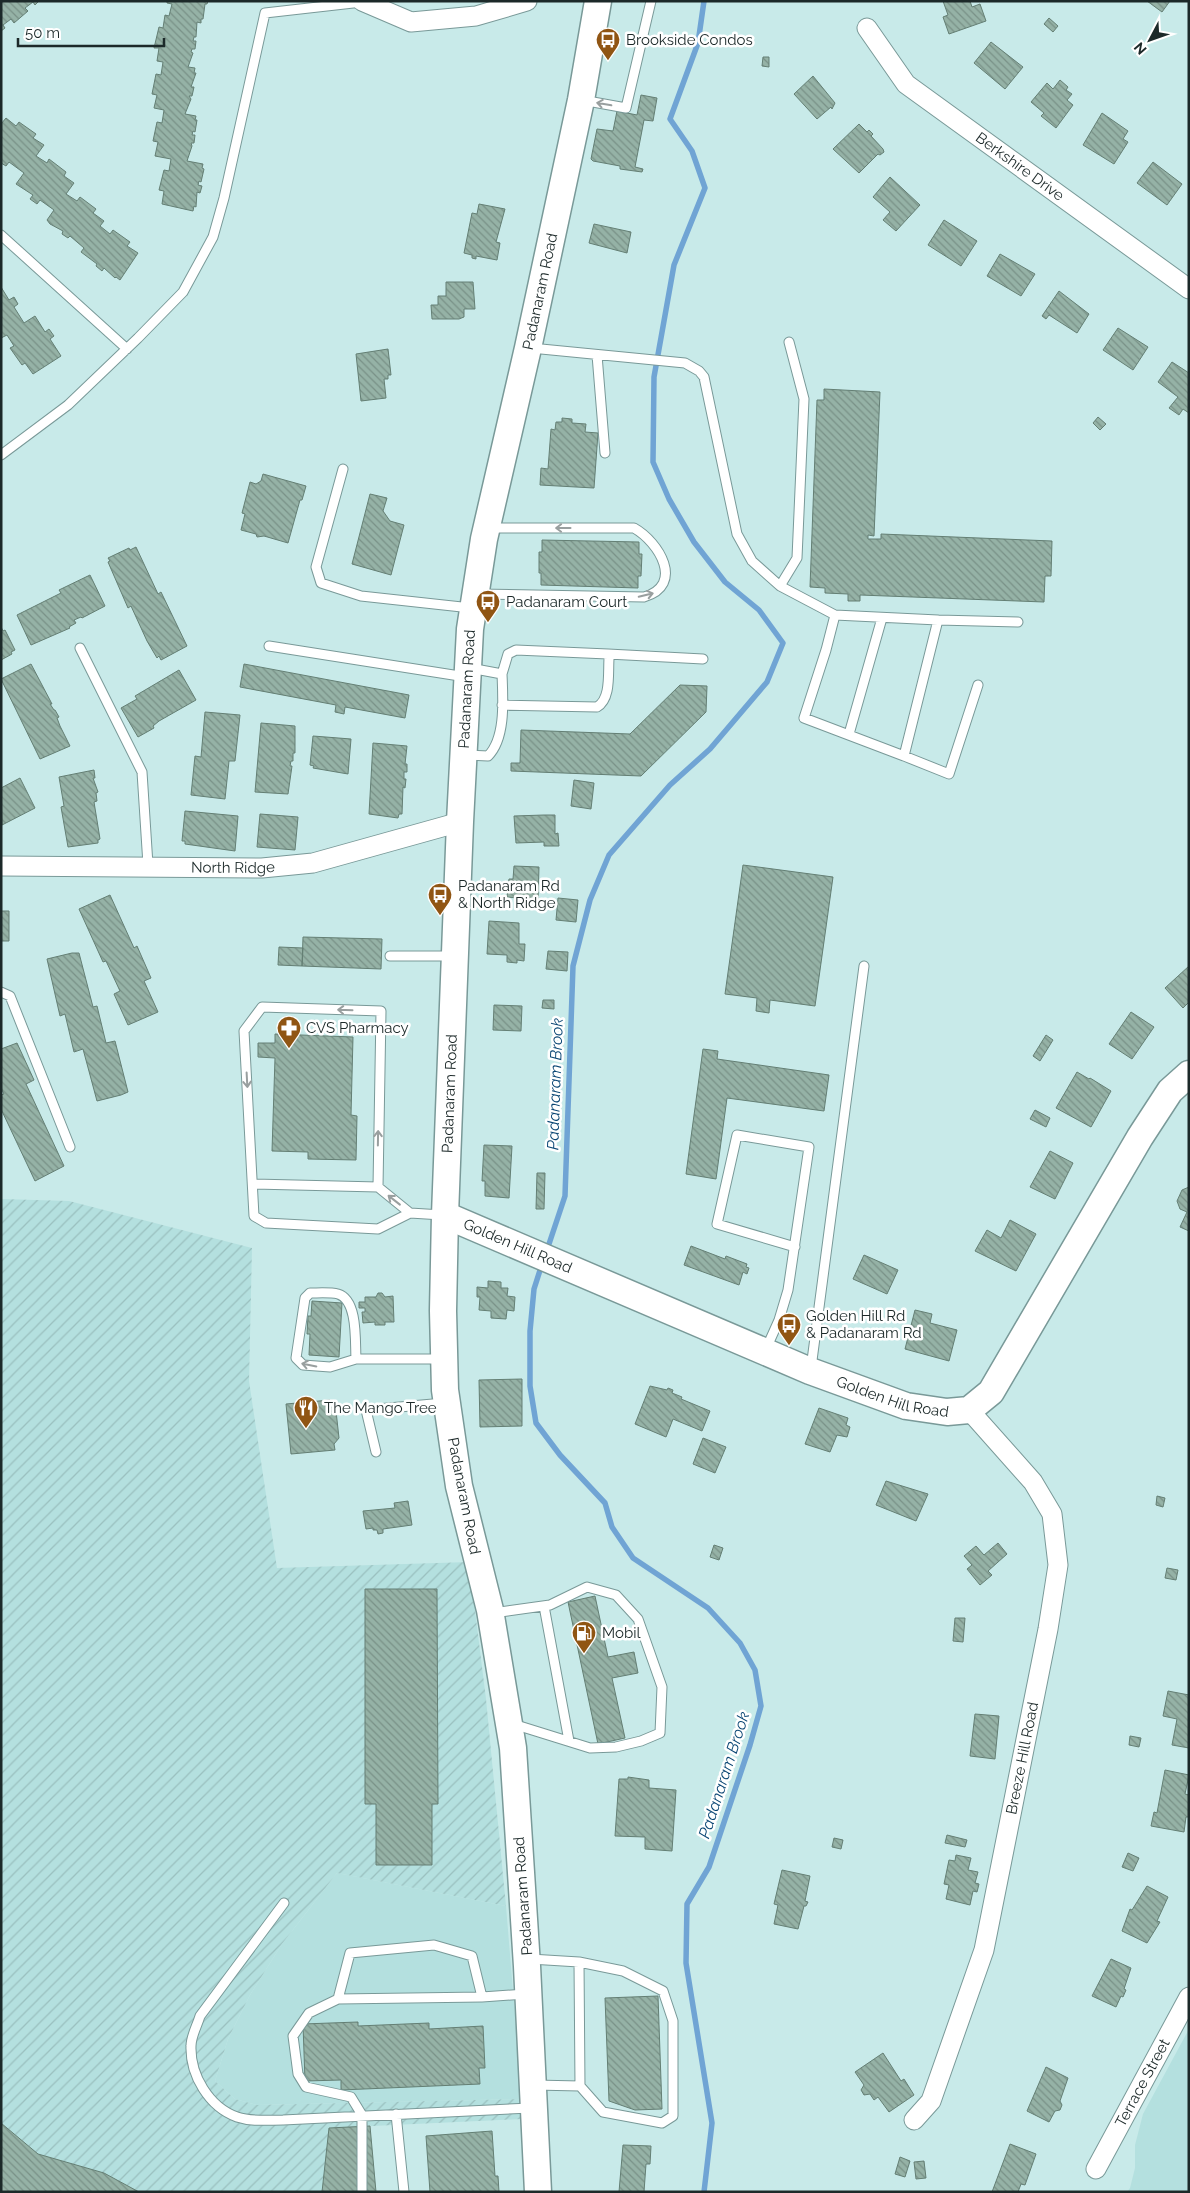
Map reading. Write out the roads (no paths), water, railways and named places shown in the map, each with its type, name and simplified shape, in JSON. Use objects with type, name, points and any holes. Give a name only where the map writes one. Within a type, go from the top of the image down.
[{"type":"main road","name":"Padanaram Road","points":[[538,2192],[529,1994],[513,1748],[490,1613],[459,1486],[447,1402],[443,1311],[445,1215],[460,822],[474,601],[486,528],[528,348],[581,100],[598,1]]},
{"type":"main road","name":"Golden Hill Road","points":[[445,1215],[810,1371],[906,1406],[947,1412],[969,1410],[991,1392],[1140,1137],[1170,1091],[1189,1074]]},
{"type":"street","points":[[362,2],[411,22],[476,16],[527,1]]},
{"type":"street","name":"Berkshire Drive","points":[[867,28],[906,84],[1189,289]]},
{"type":"street","name":"North Ridge","points":[[1,866],[262,868],[313,863],[460,822]]},
{"type":"street","name":"Breeze Hill Road","points":[[914,2120],[931,2101],[984,1950],[1048,1629],[1058,1565],[1052,1514],[1033,1482],[969,1410]]},
{"type":"street","name":"Terrace Street","points":[[1096,2169],[1189,1997]]},
{"type":"lane","points":[[581,100],[626,108],[651,1]]},
{"type":"lane","points":[[1,455],[68,404],[127,349],[183,292],[213,237],[224,198],[265,12],[362,2]]},
{"type":"lane","points":[[1,235],[127,349]]},
{"type":"lane","points":[[780,586],[797,558],[804,399],[789,342]]},
{"type":"lane","points":[[528,348],[685,363],[699,371],[704,377],[737,534],[752,560],[780,586],[835,614],[882,618],[1018,622]]},
{"type":"lane","points":[[597,355],[605,453]]},
{"type":"lane","points":[[343,469],[316,567],[321,583],[361,596],[474,601],[644,597],[661,589],[666,581],[665,570],[658,550],[646,534],[634,528],[486,528]]},
{"type":"lane","points":[[835,614],[826,650],[804,718],[949,774],[978,684]]},
{"type":"lane","points":[[849,734],[882,618]]},
{"type":"lane","points":[[904,756],[938,620]]},
{"type":"lane","points":[[269,646],[468,672],[502,674]]},
{"type":"lane","points":[[80,648],[142,772],[148,866]]},
{"type":"lane","points":[[464,755],[488,756],[495,749],[500,738],[502,674],[508,654],[516,650],[703,660]]},
{"type":"lane","points":[[502,705],[597,708],[603,704],[606,697],[608,654]]},
{"type":"lane","points":[[390,956],[455,956]]},
{"type":"lane","points":[[810,1371],[864,966]]},
{"type":"lane","points":[[1,992],[10,996],[70,1147]]},
{"type":"lane","points":[[378,1187],[381,1011],[262,1006],[244,1031],[254,1216],[266,1223],[378,1229],[410,1213],[445,1215]]},
{"type":"lane","points":[[765,1351],[779,1320],[788,1290],[795,1247],[809,1147],[737,1135],[716,1224],[795,1247]]},
{"type":"lane","points":[[253,1184],[378,1187],[410,1213]]},
{"type":"lane","points":[[356,1359],[352,1305],[346,1298],[337,1294],[310,1293],[305,1298],[296,1358],[302,1365],[330,1367],[356,1359],[444,1359]]},
{"type":"lane","points":[[376,1452],[366,1410],[447,1402]]},
{"type":"lane","points":[[490,1613],[550,1605],[588,1587],[616,1595],[638,1619],[662,1687],[660,1733],[641,1741],[616,1747],[590,1748],[508,1722]]},
{"type":"lane","points":[[544,1606],[569,1741]]},
{"type":"lane","points":[[284,1903],[200,2016],[191,2044],[192,2063],[207,2095],[225,2111],[237,2117],[251,2120],[396,2114],[533,2096],[580,2086]]},
{"type":"lane","points":[[338,1999],[350,1953],[434,1945],[472,1956],[482,1997]]},
{"type":"lane","points":[[527,1959],[579,1962],[623,1971],[663,1991],[673,2020],[673,2116],[662,2123],[603,2112],[580,2086],[579,1962]]},
{"type":"lane","points":[[362,2192],[362,2115],[351,2097],[306,2087],[298,2074],[293,2036],[309,2013],[338,1999],[482,1997],[529,1994]]},
{"type":"lane","points":[[396,2114],[404,2192]]},
{"type":"waterway","name":"Padanaram Brook","points":[[547,1250],[565,1196],[573,966],[590,900],[609,855],[670,785],[710,749],[767,682],[783,643],[759,610],[725,582],[694,542],[669,499],[653,462],[654,377],[674,265],[705,188],[692,151],[670,119],[698,43],[704,1]]},
{"type":"waterway","name":"Padanaram Brook","points":[[542,1264],[534,1289],[530,1331],[530,1386],[536,1423],[560,1455],[605,1503],[612,1527],[633,1558],[708,1608],[740,1643],[755,1670],[761,1706],[750,1745],[709,1867],[687,1904],[686,1963],[712,2123],[704,2192]]},
{"type":"place","name":"Brookside Condos","points":[[608,61]]},
{"type":"place","name":"Padanaram Court","points":[[488,623]]},
{"type":"place","name":"Padanaram Rd & North Ridge","points":[[440,916]]},
{"type":"place","name":"CVS Pharmacy","points":[[289,1049]]},
{"type":"place","name":"Golden Hill Rd & Padanaram Rd","points":[[789,1346]]},
{"type":"place","name":"The Mango Tree","points":[[306,1429]]},
{"type":"place","name":"Mobil","points":[[584,1654]]}]
